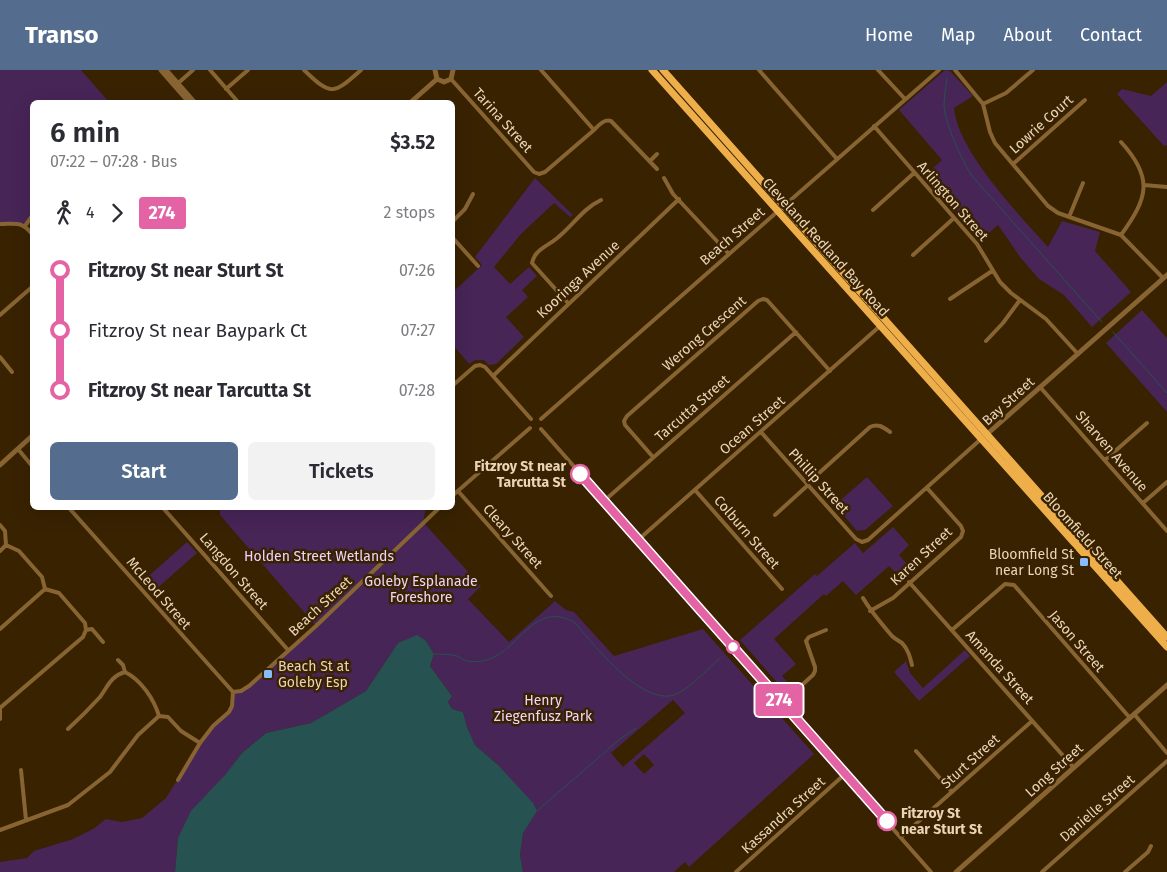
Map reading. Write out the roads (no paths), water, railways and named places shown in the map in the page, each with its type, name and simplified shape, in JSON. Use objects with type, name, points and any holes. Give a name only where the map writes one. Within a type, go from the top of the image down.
[{"type":"highway","name":"Cleveland Redland Bay Road","points":[[652,70],[880,326],[984,437]]},
{"type":"highway","name":"Cleveland Redland Bay Road","points":[[663,70],[784,206],[984,437]]},
{"type":"highway","name":"Bloomfield Street","points":[[984,437],[1167,637]]},
{"type":"highway","name":"Bloomfield Street","points":[[984,437],[1167,647]]},
{"type":"street","points":[[160,70],[192,100]]},
{"type":"street","points":[[166,70],[187,100]]},
{"type":"street","points":[[176,85],[193,70]]},
{"type":"street","points":[[210,70],[236,100]]},
{"type":"street","points":[[226,89],[248,70]]},
{"type":"street","points":[[304,70],[321,86],[329,90],[338,89],[361,70]]},
{"type":"street","points":[[435,70],[437,79],[444,82],[451,79],[454,73],[453,70]]},
{"type":"street","points":[[541,70],[594,130],[602,122],[611,121],[657,169]]},
{"type":"street","points":[[759,70],[837,159]]},
{"type":"street","points":[[878,70],[905,99]]},
{"type":"street","name":"Beach Street","points":[[541,419],[939,70]]},
{"type":"street","points":[[955,70],[983,104],[990,132],[995,143],[1048,206],[1058,213],[1103,227],[1121,235],[1165,276]]},
{"type":"street","points":[[983,104],[1006,93],[1033,70]]},
{"type":"street","points":[[413,100],[437,79]]},
{"type":"street","name":"Tarina Street","points":[[451,79],[534,172],[539,174],[545,172],[594,130]]},
{"type":"street","name":"Lowrie Court","points":[[1013,164],[1085,100]]},
{"type":"street","name":"Arlington Street","points":[[874,126],[977,244],[1000,282],[1046,319],[1078,354]]},
{"type":"street","points":[[1121,142],[1139,165],[1144,185],[1140,206],[1121,235]]},
{"type":"street","points":[[650,161],[657,154]]},
{"type":"street","points":[[873,210],[914,173]]},
{"type":"street","points":[[664,178],[673,194],[729,254]]},
{"type":"street","points":[[1069,217],[1082,183]]},
{"type":"street","points":[[1144,185],[1167,187]]},
{"type":"street","points":[[455,219],[464,209],[472,194]]},
{"type":"street","name":"Kooringa Avenue","points":[[493,376],[679,199]]},
{"type":"street","points":[[568,303],[534,267],[533,259],[538,251],[557,238],[592,204],[601,200]]},
{"type":"street","points":[[913,255],[954,218]]},
{"type":"street","points":[[25,226],[30,219]]},
{"type":"street","points":[[0,224],[19,224],[25,226],[30,232]]},
{"type":"street","points":[[455,240],[478,266]]},
{"type":"street","points":[[950,299],[992,271]]},
{"type":"street","name":"Bay Street","points":[[862,542],[868,540],[1165,276]]},
{"type":"street","points":[[0,315],[30,289]]},
{"type":"street","name":"Werong Crescent","points":[[654,457],[625,425],[624,421],[627,416],[758,301],[767,300],[830,371]]},
{"type":"street","points":[[986,341],[1003,323],[1020,300]]},
{"type":"street","name":"Ocean Street","points":[[638,540],[880,326]]},
{"type":"street","name":"Tarcutta Street","points":[[604,501],[796,332]]},
{"type":"street","points":[[0,357],[12,372]]},
{"type":"street","points":[[455,383],[475,366],[485,367],[531,419]]},
{"type":"street","name":"Sharven Avenue","points":[[1040,387],[1167,530]]},
{"type":"street","points":[[531,419],[536,417],[541,419],[543,424],[541,429]]},
{"type":"street","points":[[530,428],[529,423],[531,419]]},
{"type":"street","points":[[1105,460],[1146,423]]},
{"type":"street","points":[[775,515],[870,427],[880,426],[890,432]]},
{"type":"street","points":[[530,428],[535,431],[541,429]]},
{"type":"street","points":[[455,494],[530,428]]},
{"type":"street","points":[[541,429],[931,872]]},
{"type":"street","name":"Phillip Street","points":[[761,432],[856,539],[862,542]]},
{"type":"street","points":[[0,464],[30,438]]},
{"type":"street","points":[[18,449],[30,464]]},
{"type":"street","points":[[1143,503],[1167,482]]},
{"type":"street","name":"Karen Street","points":[[870,611],[889,600],[961,537],[963,531],[961,526],[927,488]]},
{"type":"street","name":"Colburn Street","points":[[695,490],[782,589]]},
{"type":"street","name":"Cleary Street","points":[[458,491],[551,596]]},
{"type":"street","name":"McLeod Street","points":[[71,510],[233,692]]},
{"type":"street","name":"Langdon Street","points":[[165,510],[288,650]]},
{"type":"street","name":"Beach Street","points":[[233,692],[241,691],[249,686],[316,626],[437,510]]},
{"type":"street","points":[[0,525],[5,531],[6,545],[0,551]]},
{"type":"street","points":[[6,545],[19,551],[42,577],[45,589]]},
{"type":"street","name":"Amanda Street","points":[[909,582],[1074,768]]},
{"type":"street","name":"Jason Street","points":[[952,630],[1005,584],[1014,586],[1132,716]]},
{"type":"street","points":[[0,629],[45,589]]},
{"type":"street","points":[[0,719],[0,708],[83,637],[86,630],[85,623],[59,593],[45,589]]},
{"type":"street","points":[[863,598],[870,611],[893,638],[902,643],[909,653],[912,665]]},
{"type":"street","points":[[86,630],[92,629],[103,642]]},
{"type":"street","points":[[782,703],[813,676],[815,667],[806,641],[809,637],[826,630]]},
{"type":"street","points":[[118,660],[123,665],[125,672]]},
{"type":"street","points":[[68,729],[100,696],[107,684],[118,674],[125,672],[133,676],[155,702],[159,716]]},
{"type":"street","name":"Long Street","points":[[956,872],[1167,685]]},
{"type":"street","points":[[178,780],[212,726],[229,712],[232,706],[233,692]]},
{"type":"street","points":[[0,830],[76,801],[110,772],[138,735],[159,716],[168,717],[181,730],[200,743]]},
{"type":"street","points":[[1132,716],[1167,753]]},
{"type":"street","name":"Sturt Street","points":[[901,837],[1032,721]]},
{"type":"street","points":[[916,751],[952,792]]},
{"type":"street","name":"Danielle Street","points":[[1042,872],[1167,761]]},
{"type":"street","points":[[21,770],[26,820]]},
{"type":"street","name":"Kassandra Street","points":[[736,872],[845,774]]},
{"type":"street","points":[[1125,872],[1148,852],[1151,846]]},
{"type":"water","points":[[417,635],[426,641],[434,654],[430,666],[452,696],[448,702],[452,709],[463,712],[475,745],[498,765],[533,803],[537,811],[523,833],[520,855],[523,872],[175,872],[178,838],[191,811],[225,775],[242,753],[266,733],[311,723],[366,691],[398,643]]},
{"type":"waterway","points":[[947,78],[944,103],[947,122],[972,176],[1102,322]]},
{"type":"waterway","points":[[1113,332],[1167,393]]},
{"type":"waterway","points":[[434,654],[454,655],[464,660],[476,662],[484,661],[498,655],[537,622],[548,617],[560,617],[574,622],[605,657],[633,682],[647,691],[661,696],[679,693],[719,659]]},
{"type":"waterway","points":[[537,811],[620,739],[636,728]]},
{"type":"place","name":"Fitzroy St near Tarcutta St","points":[[580,474]]},
{"type":"place","name":"Bloomfield St near Long St","points":[[1084,562]]},
{"type":"place","name":"Beach St at Goleby Esp","points":[[268,674]]},
{"type":"place","name":"Fitzroy St near Sturt St","points":[[887,821]]},
{"type":"park label","name":"Holden Street Wetlands","points":[[319,556]]},
{"type":"park label","name":"Goleby Esplanade Foreshore","points":[[421,590]]},
{"type":"park label","name":"Henry Ziegenfusz Park","points":[[543,708]]}]
